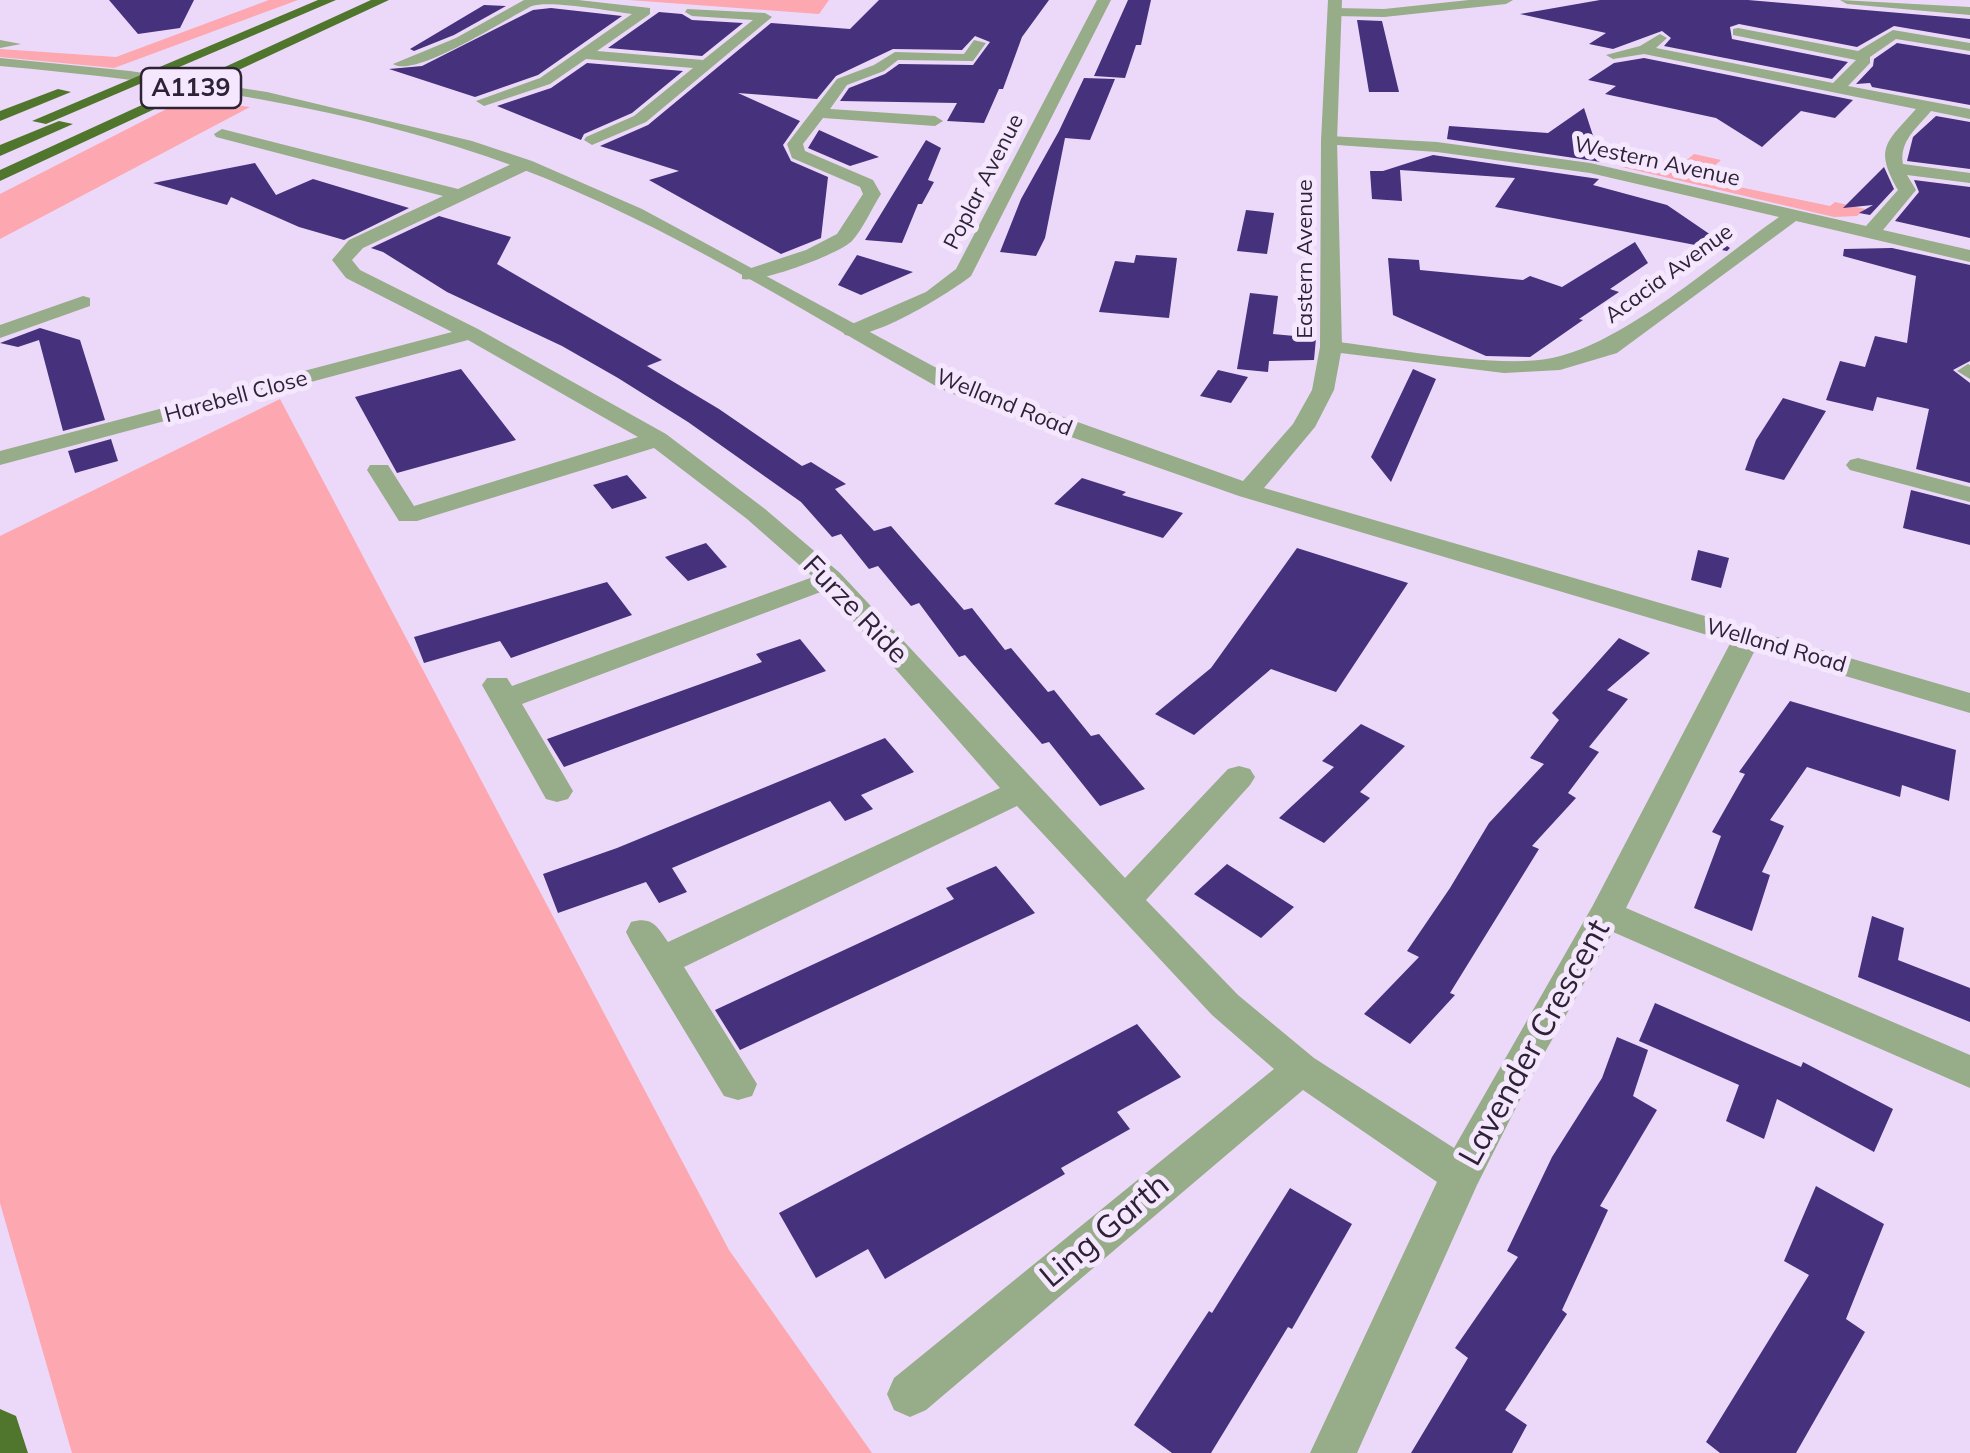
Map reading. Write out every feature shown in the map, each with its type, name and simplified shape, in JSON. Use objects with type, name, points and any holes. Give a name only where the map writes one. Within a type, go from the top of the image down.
[{"type":"highway","name":"A1139","points":[[0,116],[310,0]]},
{"type":"highway","name":"A1139","points":[[0,137],[329,0]]},
{"type":"highway","name":"A1139","points":[[0,151],[358,0]]},
{"type":"highway","name":"A1139","points":[[0,176],[382,0]]},
{"type":"highway","points":[[0,1432],[5,1453]]},
{"type":"street","points":[[400,64],[461,42],[537,0],[645,11],[544,81],[484,100]]},
{"type":"street","name":"Poplar Avenue","points":[[852,331],[933,296],[964,272],[1104,0]]},
{"type":"street","points":[[1335,6],[1384,13],[1506,0]]},
{"type":"street","points":[[1847,0],[1970,11]]},
{"type":"street","name":"Eastern Avenue","points":[[1248,491],[1303,427],[1323,390],[1331,347],[1329,140],[1335,6]]},
{"type":"street","points":[[592,140],[640,119],[765,17],[692,12]]},
{"type":"street","points":[[1738,32],[1858,55],[1865,60],[1838,88]]},
{"type":"street","points":[[1858,55],[1894,34],[1970,47]]},
{"type":"street","points":[[1644,50],[1662,36]]},
{"type":"street","points":[[750,275],[813,254],[844,238],[872,194],[867,184],[798,154],[795,144],[842,82],[879,68],[892,54],[968,58],[979,43]]},
{"type":"street","points":[[1612,55],[1644,50],[1970,114]]},
{"type":"street","points":[[583,54],[709,65]]},
{"type":"street","name":"Welland Road","points":[[0,62],[242,95],[415,132],[524,165],[634,212],[949,384],[988,400],[1248,491],[1970,703]]},
{"type":"street","points":[[1907,190],[1894,168],[1891,150],[1927,106]]},
{"type":"street","points":[[818,113],[935,121]]},
{"type":"street","points":[[222,134],[454,194]]},
{"type":"street","name":"Western Avenue","points":[[1329,140],[1437,147],[1590,168],[1970,256]]},
{"type":"street","name":"Furze Ride","points":[[524,165],[454,194],[356,244],[342,260],[353,274],[470,333],[658,439],[756,514],[831,579],[1021,791],[1225,1005],[1301,1068],[1461,1174]]},
{"type":"street","points":[[1894,168],[1970,178]]},
{"type":"street","points":[[1882,185],[1907,190]]},
{"type":"street","points":[[1870,234],[1907,190]]},
{"type":"street","name":"Acacia Avenue","points":[[1331,347],[1504,367],[1552,365],[1609,348],[1792,216]]},
{"type":"street","points":[[0,332],[83,302]]},
{"type":"street","name":"Harebell Close","points":[[0,458],[470,333]]},
{"type":"street","points":[[379,470],[408,516],[658,439]]},
{"type":"street","points":[[1858,465],[1970,495]]},
{"type":"street","points":[[557,791],[502,692],[831,579]]},
{"type":"street","name":"Lavender Crescent","points":[[1333,1453],[1461,1174],[1606,914],[1747,638]]},
{"type":"street","points":[[1126,898],[1239,777]]},
{"type":"street","points":[[738,1084],[652,946],[1021,791]]},
{"type":"street","points":[[1606,914],[1970,1072]]},
{"type":"street","name":"Ling Garth","points":[[910,1394],[1301,1068]]},
{"type":"shaded area","points":[[269,0],[298,0],[114,68],[0,57],[0,49],[116,57]]},
{"type":"shaded area","points":[[629,0],[829,0],[819,14]]},
{"type":"shaded area","points":[[188,98],[250,107],[0,239],[0,194]]},
{"type":"shaded area","points":[[1694,154],[1721,160],[1713,167],[1727,170],[1723,175],[1730,177],[1725,184],[1830,206],[1835,202],[1865,209],[1857,216],[1834,217],[1622,167],[1620,158],[1675,170]]},
{"type":"shaded area","points":[[280,399],[729,1250],[872,1453],[72,1453],[0,1203],[0,536]]},
{"type":"building","points":[[109,0],[194,0],[180,28],[138,34]]},
{"type":"building","points":[[879,0],[1049,0],[1022,37],[1003,89],[999,89],[984,123],[947,121],[957,103],[840,101],[849,88],[899,64],[973,65],[990,42],[975,36],[962,50],[893,49],[836,76],[817,99],[738,93],[800,121],[783,145],[791,161],[828,177],[821,238],[781,254],[649,180],[679,171],[600,146],[648,125],[771,23],[850,29]]},
{"type":"building","points":[[1128,0],[1151,0],[1141,45],[1136,45],[1125,78],[1094,76]]},
{"type":"building","points":[[1600,0],[1748,0],[1970,19],[1970,39],[1894,26],[1857,47],[1739,24],[1730,27],[1732,39],[1848,62],[1832,79],[1664,46],[1671,38],[1662,31],[1613,49],[1589,44],[1606,33],[1520,14]]},
{"type":"building","points":[[484,5],[506,6],[454,35],[414,51],[410,49]]},
{"type":"building","points":[[551,8],[622,16],[538,75],[475,97],[389,69],[422,66],[533,10]]},
{"type":"building","points":[[659,12],[682,14],[692,20],[743,23],[702,56],[608,48]]},
{"type":"building","points":[[1357,20],[1382,21],[1399,92],[1369,92]]},
{"type":"building","points":[[1897,43],[1970,55],[1970,105],[1872,87],[1870,83],[1856,84],[1873,66],[1874,59]]},
{"type":"building","points":[[1644,58],[1853,100],[1835,118],[1801,111],[1762,147],[1716,118],[1605,94],[1616,86],[1588,80],[1614,63]]},
{"type":"building","points":[[587,63],[683,71],[632,113],[584,134],[581,140],[497,106],[551,88]]},
{"type":"building","points":[[1084,78],[1115,79],[1090,140],[1065,138],[1045,238],[1036,256],[1000,252],[1021,199]]},
{"type":"building","points":[[1584,108],[1599,154],[1590,152],[1601,162],[1447,139],[1449,126],[1548,133]]},
{"type":"building","points":[[1936,116],[1970,122],[1970,169],[1907,161],[1913,137]]},
{"type":"building","points":[[819,130],[879,157],[850,166],[808,148]]},
{"type":"building","points":[[926,140],[941,148],[928,180],[934,182],[922,204],[918,204],[902,243],[865,240]]},
{"type":"building","points":[[1433,155],[1599,179],[1593,185],[1667,205],[1730,248],[1727,251],[1495,207],[1515,178],[1400,170],[1402,201],[1372,199],[1370,171],[1383,171]]},
{"type":"building","points":[[255,163],[276,195],[313,179],[409,208],[344,240],[299,227],[231,197],[227,205],[153,183]]},
{"type":"building","points":[[1884,167],[1894,189],[1870,215],[1859,213],[1873,205],[1843,208]]},
{"type":"building","points":[[1914,180],[1970,187],[1970,238],[1895,221],[1919,192]]},
{"type":"building","points":[[1246,210],[1274,213],[1267,254],[1237,251]]},
{"type":"building","points":[[439,216],[511,237],[497,264],[662,360],[647,366],[802,466],[811,462],[846,484],[835,489],[874,531],[891,526],[964,610],[972,608],[1005,650],[1011,648],[1048,692],[1054,690],[1091,736],[1099,734],[1145,789],[1100,806],[1049,742],[1042,744],[965,655],[959,657],[919,603],[911,606],[878,566],[869,569],[841,534],[832,537],[801,502],[618,378],[562,346],[447,292],[371,248]]},
{"type":"building","points":[[1635,242],[1648,263],[1610,289],[1619,292],[1530,357],[1486,356],[1393,315],[1388,258],[1419,260],[1420,270],[1523,280],[1530,276],[1562,287]]},
{"type":"building","points":[[1892,248],[1970,265],[1970,361],[1953,370],[1970,383],[1970,483],[1916,469],[1929,409],[1877,397],[1873,411],[1826,400],[1840,361],[1865,367],[1875,336],[1907,343],[1916,276],[1843,256],[1844,249]]},
{"type":"building","points":[[857,255],[913,272],[861,295],[838,285]]},
{"type":"building","points":[[1136,255],[1177,258],[1169,318],[1099,312],[1115,261],[1134,263]]},
{"type":"building","points":[[1250,293],[1278,296],[1273,334],[1316,338],[1314,360],[1269,361],[1268,372],[1237,369]]},
{"type":"building","points":[[40,328],[80,340],[105,420],[63,431],[39,340],[18,347],[0,343]]},
{"type":"building","points":[[461,369],[516,440],[397,473],[355,397]]},
{"type":"building","points":[[1413,369],[1436,379],[1391,482],[1371,457]]},
{"type":"building","points":[[1218,370],[1248,377],[1231,403],[1200,396]]},
{"type":"building","points":[[1783,398],[1826,411],[1784,480],[1745,470],[1756,440]]},
{"type":"building","points":[[111,439],[118,461],[75,473],[68,451]]},
{"type":"building","points":[[627,475],[647,498],[612,509],[593,485]]},
{"type":"building","points":[[1082,478],[1183,513],[1163,538],[1054,504]]},
{"type":"building","points":[[1911,490],[1970,505],[1970,545],[1903,528]]},
{"type":"building","points":[[706,543],[727,567],[688,581],[665,557]]},
{"type":"building","points":[[1297,548],[1408,583],[1336,692],[1271,669],[1194,735],[1155,714],[1211,668]]},
{"type":"building","points":[[1698,550],[1729,558],[1721,588],[1691,580]]},
{"type":"building","points":[[607,582],[632,615],[511,658],[500,641],[424,663],[414,637]]},
{"type":"building","points":[[1619,638],[1650,653],[1607,690],[1628,699],[1589,747],[1599,752],[1568,793],[1576,798],[1532,846],[1539,849],[1450,993],[1455,995],[1410,1044],[1364,1014],[1419,957],[1407,951],[1489,823],[1544,764],[1530,758],[1559,720],[1552,713]]},
{"type":"building","points":[[800,639],[826,671],[564,767],[547,739],[762,662],[756,654]]},
{"type":"building","points":[[1790,701],[1956,750],[1949,801],[1902,785],[1900,797],[1807,767],[1770,820],[1784,826],[1762,872],[1770,875],[1752,931],[1694,908],[1721,836],[1712,832],[1745,774],[1739,772]]},
{"type":"building","points":[[1361,724],[1405,746],[1360,792],[1370,798],[1324,843],[1279,818],[1334,767],[1322,761]]},
{"type":"building","points":[[885,738],[914,772],[861,795],[873,809],[845,821],[830,801],[672,868],[687,892],[659,903],[646,882],[558,913],[543,874],[617,848]]},
{"type":"building","points":[[1227,864],[1294,907],[1261,938],[1194,894]]},
{"type":"building","points":[[996,866],[1035,913],[740,1050],[715,1010],[954,899],[946,888]]},
{"type":"building","points":[[1872,916],[1904,928],[1898,960],[1970,988],[1970,1022],[1858,977]]},
{"type":"building","points":[[1655,1003],[1801,1067],[1803,1062],[1893,1109],[1874,1152],[1777,1099],[1764,1139],[1726,1121],[1739,1085],[1639,1041]]},
{"type":"building","points":[[1137,1024],[1181,1077],[1117,1112],[1130,1129],[1061,1168],[1065,1174],[885,1279],[868,1249],[816,1278],[779,1213]]},
{"type":"building","points":[[1617,1037],[1648,1050],[1633,1096],[1657,1110],[1600,1206],[1608,1210],[1562,1310],[1567,1314],[1505,1410],[1527,1425],[1512,1453],[1411,1453],[1468,1358],[1455,1348],[1518,1257],[1507,1251],[1552,1157],[1602,1078]]},
{"type":"building","points":[[1816,1186],[1884,1224],[1846,1319],[1865,1332],[1796,1453],[1720,1453],[1706,1442],[1809,1275],[1784,1261]]},
{"type":"building","points":[[1290,1188],[1352,1224],[1292,1329],[1288,1327],[1211,1453],[1172,1453],[1134,1425],[1209,1311],[1212,1313]]}]
